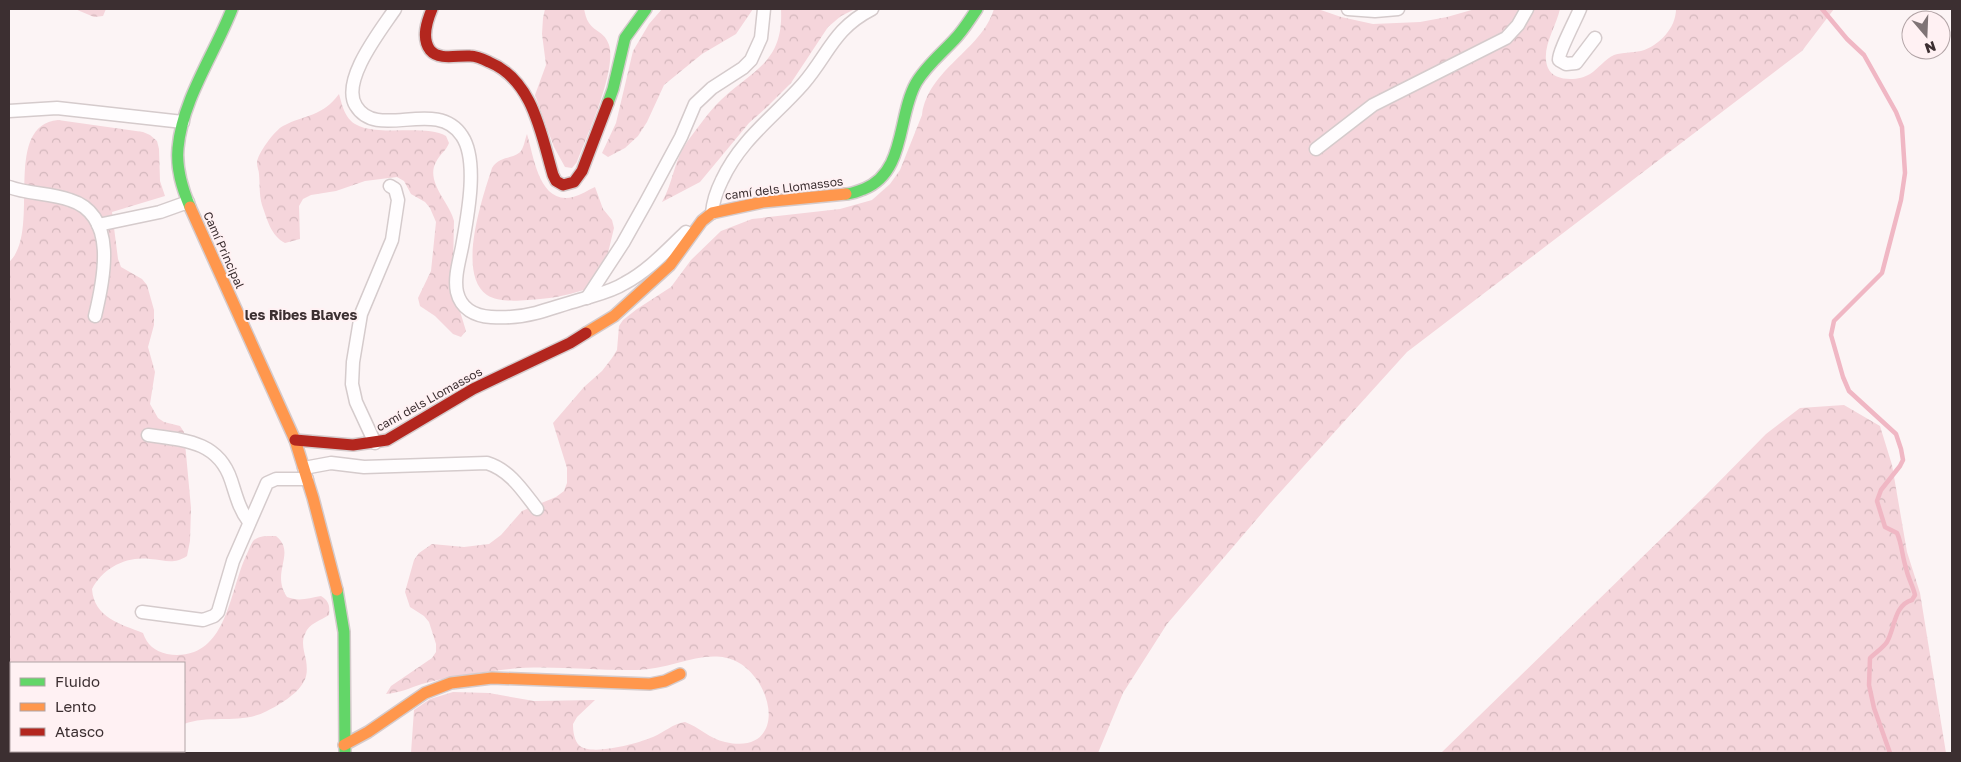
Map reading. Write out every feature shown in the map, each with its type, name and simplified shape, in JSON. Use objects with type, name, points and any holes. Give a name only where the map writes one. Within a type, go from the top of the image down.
[{"type":"street","name":"Camí Principal","points":[[232,9],[182,122],[178,160],[181,180],[188,202],[245,334],[295,440],[313,498],[336,586],[344,632],[345,749]]},
{"type":"street","points":[[395,9],[358,70],[352,88],[353,99],[360,112],[369,117],[381,120],[439,119],[454,125],[463,137],[469,152],[470,174],[457,291],[462,304],[469,311],[479,316],[507,318],[527,315],[606,292],[633,278],[664,254],[692,226],[707,217],[719,186],[743,144],[802,85],[842,30],[856,18],[872,9]]},
{"type":"street","points":[[432,9],[426,30],[428,48],[440,55],[473,56],[486,60],[519,83],[531,103],[556,181],[563,185],[574,182],[582,171],[609,102],[625,38],[646,9]]},
{"type":"street","points":[[587,298],[646,202],[682,137],[695,104],[712,88],[751,60],[759,44],[764,9]]},
{"type":"street","name":"camí dels Llomassos","points":[[295,440],[355,445],[376,444],[398,435],[473,389],[585,335],[614,316],[670,265],[707,217],[763,202],[852,194],[880,180],[893,160],[909,100],[916,83],[932,61],[959,34],[977,9]]},
{"type":"street","points":[[1348,9],[1366,11],[1398,9]]},
{"type":"street","points":[[1316,150],[1373,105],[1506,38],[1518,25],[1527,9]]},
{"type":"street","points":[[1580,9],[1569,35],[1559,52],[1559,60],[1566,64],[1576,62],[1595,38]]},
{"type":"street","points":[[9,111],[57,108],[182,122]]},
{"type":"street","points":[[376,444],[358,410],[354,395],[352,373],[356,333],[361,314],[392,240],[398,200],[395,189],[390,186]]},
{"type":"street","points":[[11,191],[54,196],[80,204],[90,212],[98,225],[103,242],[104,264],[101,292],[95,316]]},
{"type":"street","points":[[98,225],[160,212],[188,202]]},
{"type":"street","points":[[148,435],[199,444],[217,456],[226,467],[240,510],[248,522]]},
{"type":"street","points":[[142,612],[203,620],[214,616],[218,612],[233,562],[248,522],[267,483],[271,480],[306,474],[322,464],[331,463],[364,467],[486,464],[494,466],[510,476],[537,509]]},
{"type":"street","points":[[345,749],[404,706],[427,692],[460,681],[505,678],[650,684],[665,681],[680,674]]},
{"type":"green space","points":[[75,9],[106,9],[103,16],[94,17]]},
{"type":"green space","points":[[545,9],[584,9],[589,23],[605,37],[609,45],[609,70],[600,103],[577,162],[572,168],[565,167],[554,147],[535,95],[546,65],[542,34]]},
{"type":"green space","points":[[662,9],[753,9],[736,34],[702,54],[664,85],[647,122],[638,136],[625,148],[608,157],[602,153],[616,123],[633,51],[649,24]]},
{"type":"green space","points":[[781,9],[855,9],[841,16],[828,27],[791,83],[749,123],[700,182],[662,202],[679,156],[704,119],[727,94],[751,75],[770,56],[776,44],[780,28]]},
{"type":"green space","points":[[994,9],[1318,9],[1341,17],[1373,24],[1420,22],[1475,9],[1560,9],[1547,46],[1546,61],[1551,73],[1561,78],[1573,79],[1590,74],[1614,55],[1648,49],[1660,41],[1673,23],[1676,9],[1834,9],[1802,51],[1407,352],[1274,499],[1167,624],[1123,693],[1098,753],[411,753],[414,710],[430,699],[453,692],[489,693],[534,701],[595,700],[577,717],[573,724],[576,741],[586,749],[616,748],[638,742],[653,737],[676,724],[685,722],[725,742],[740,744],[761,736],[769,717],[764,692],[757,680],[744,666],[730,659],[716,657],[701,658],[653,669],[637,670],[518,668],[441,679],[386,694],[391,686],[432,658],[436,652],[436,644],[429,622],[424,616],[410,607],[405,592],[414,560],[419,553],[432,544],[464,547],[489,544],[501,535],[522,511],[556,497],[564,491],[567,483],[567,468],[553,423],[612,358],[617,350],[619,326],[623,320],[671,287],[691,260],[721,231],[752,219],[840,209],[872,200],[890,184],[900,170],[922,115],[926,99],[934,85],[978,37]]},
{"type":"green space","points":[[339,94],[347,116],[355,124],[365,128],[435,132],[446,136],[449,143],[433,170],[436,185],[454,221],[453,269],[459,308],[466,331],[461,337],[453,334],[435,316],[420,306],[418,298],[431,271],[436,222],[430,208],[425,202],[411,194],[404,181],[397,177],[365,181],[336,191],[311,195],[303,199],[299,206],[300,239],[285,243],[276,236],[270,227],[260,197],[257,163],[260,154],[280,128],[320,111]]},
{"type":"green space","points":[[58,120],[143,132],[150,135],[157,141],[159,149],[160,181],[165,196],[112,212],[118,259],[121,267],[142,279],[147,285],[154,310],[154,325],[148,347],[155,372],[150,404],[158,418],[164,422],[180,426],[184,432],[191,508],[190,541],[187,556],[182,559],[169,561],[132,559],[109,569],[92,589],[98,607],[103,613],[118,623],[143,633],[149,644],[159,651],[178,655],[194,652],[206,645],[222,623],[253,541],[256,538],[276,536],[282,542],[284,549],[281,579],[287,597],[308,599],[321,596],[329,606],[329,615],[309,627],[304,637],[303,647],[307,671],[305,680],[300,687],[277,706],[247,718],[194,721],[185,724],[185,662],[10,662],[10,752],[60,752],[9,753],[9,262],[18,248],[23,228],[26,160],[31,140],[41,127]]},
{"type":"green space","points":[[527,134],[536,166],[545,187],[552,194],[562,198],[576,196],[595,187],[603,209],[612,220],[614,228],[608,253],[584,290],[543,299],[501,300],[487,295],[478,285],[473,270],[474,234],[492,168],[499,161],[518,154],[523,147]]},
{"type":"green space","points":[[1844,405],[1880,426],[1892,465],[1907,552],[1920,593],[1946,753],[1441,753],[1706,495],[1766,434],[1800,408]]},
{"type":"waterway","points":[[1822,9],[1847,39],[1864,55],[1896,112],[1902,127],[1905,173],[1901,200],[1882,273],[1834,321],[1831,335],[1849,391],[1896,434],[1903,460],[1881,490],[1877,501],[1885,527],[1897,533],[1915,595],[1898,612],[1887,642],[1870,658],[1869,685],[1874,708],[1890,753]]},
{"type":"traffic: fast","points":[[190,207],[182,186],[178,163],[181,130],[192,95],[232,9]]},
{"type":"traffic: fast","points":[[608,103],[625,38],[646,9]]},
{"type":"traffic: fast","points":[[846,194],[864,189],[878,181],[887,170],[894,157],[910,97],[916,83],[960,33],[977,9]]},
{"type":"traffic: fast","points":[[337,590],[344,632],[345,753]]},
{"type":"traffic: slow","points":[[586,333],[614,316],[670,265],[702,221],[712,213],[763,202],[846,194]]},
{"type":"traffic: slow","points":[[190,207],[295,440],[313,498],[337,590]]},
{"type":"traffic: slow","points":[[344,745],[368,732],[425,693],[451,683],[492,678],[650,684],[665,681],[680,674]]},
{"type":"traffic: jam","points":[[432,9],[425,35],[430,50],[438,55],[449,57],[470,56],[480,58],[504,70],[516,81],[533,110],[553,175],[556,181],[563,185],[574,182],[582,171],[608,103]]},
{"type":"traffic: jam","points":[[295,440],[353,445],[387,440],[473,389],[570,343],[586,333]]},
{"type":"district","name":"les Ribes Blaves","points":[[301,314]]}]
